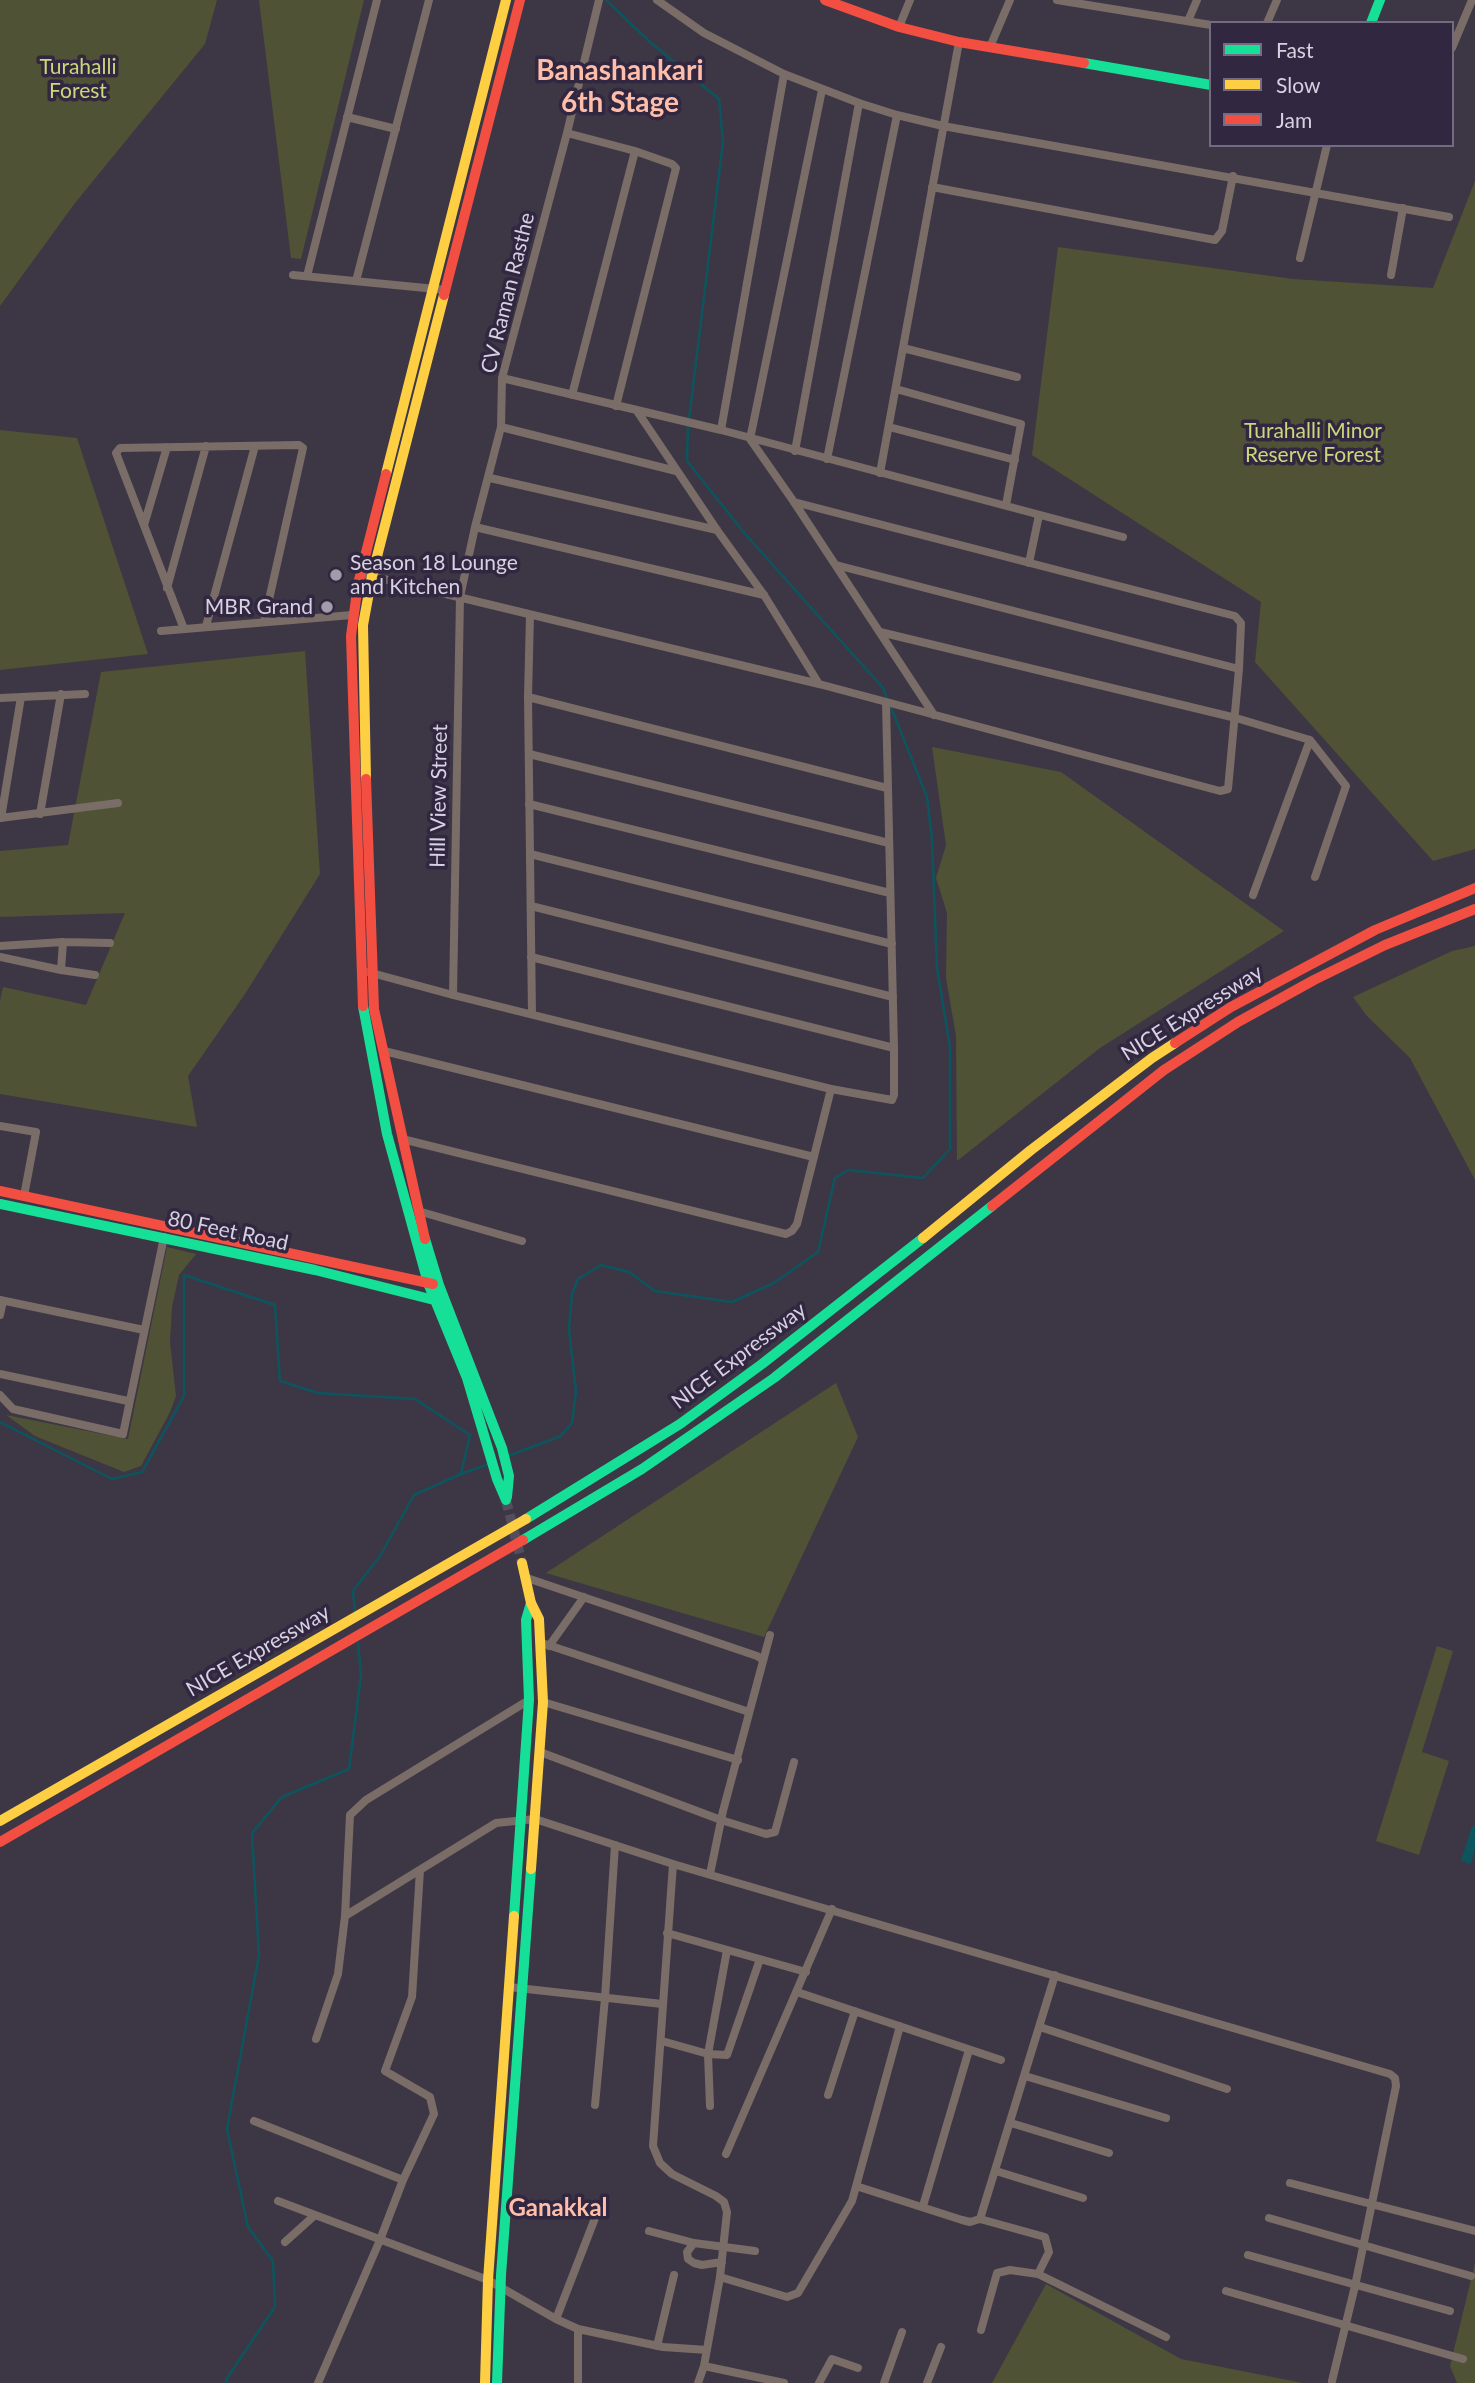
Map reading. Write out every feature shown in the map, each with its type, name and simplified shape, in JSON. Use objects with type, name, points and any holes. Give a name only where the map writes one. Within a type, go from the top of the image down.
[{"type":"main road","points":[[440,1301],[502,1448],[509,1476],[506,1500],[497,1479],[467,1378],[434,1284],[387,1134],[363,1010],[366,972],[362,641],[366,575],[433,287],[506,0]]},
{"type":"main road","points":[[434,1284],[366,972],[352,615],[366,575],[446,290],[520,0]]},
{"type":"main road","points":[[825,0],[899,27],[959,42],[1209,85]]},
{"type":"main road","points":[[1372,21],[1380,0]]},
{"type":"main road","name":"NICE Expressway","points":[[0,1821],[527,1520],[680,1423],[794,1340],[1031,1150],[1152,1058],[1231,1007],[1375,930],[1475,888]]},
{"type":"main road","name":"NICE Expressway","points":[[0,1842],[642,1469],[774,1378],[1164,1070],[1238,1022],[1385,945],[1475,909]]},
{"type":"main road","name":"80 Feet Road","points":[[0,1191],[434,1284]]},
{"type":"main road","name":"80 Feet Road","points":[[0,1204],[315,1270],[440,1301]]},
{"type":"main road","points":[[497,2383],[500,2286],[540,1752],[545,1645],[539,1619],[531,1603],[522,1563]]},
{"type":"main road","points":[[485,2383],[488,2280],[529,1700],[526,1620],[531,1603]]},
{"type":"street","points":[[307,276],[377,0]]},
{"type":"street","points":[[356,281],[429,0]]},
{"type":"street","name":"CV Raman Rasthe","points":[[460,597],[475,527],[502,427],[502,378],[600,0]]},
{"type":"street","points":[[657,0],[704,33],[784,74],[897,115],[943,126],[1449,216]]},
{"type":"street","points":[[899,27],[909,0]]},
{"type":"street","points":[[990,47],[1010,0]]},
{"type":"street","points":[[1057,0],[1209,25]]},
{"type":"street","points":[[1117,10],[1120,0]]},
{"type":"street","points":[[1188,21],[1197,0]]},
{"type":"street","points":[[1269,21],[1277,0]]},
{"type":"street","points":[[1454,43],[1472,0]]},
{"type":"street","points":[[880,473],[959,42]]},
{"type":"street","points":[[720,430],[784,74]]},
{"type":"street","points":[[822,90],[750,439],[934,715]]},
{"type":"street","points":[[795,451],[859,103]]},
{"type":"street","points":[[827,459],[897,115]]},
{"type":"street","points":[[347,117],[396,129]]},
{"type":"street","points":[[567,133],[635,151],[672,164],[677,170],[616,406]]},
{"type":"street","points":[[1300,258],[1326,147]]},
{"type":"street","points":[[572,395],[635,151]]},
{"type":"street","points":[[932,187],[1215,240],[1222,231],[1233,176]]},
{"type":"street","points":[[1391,275],[1403,208]]},
{"type":"street","points":[[293,275],[446,290]]},
{"type":"street","points":[[903,348],[1017,377]]},
{"type":"street","points":[[502,378],[720,430],[1123,537]]},
{"type":"street","points":[[896,389],[1021,424],[1006,505]]},
{"type":"street","points":[[637,411],[676,471],[764,594],[819,684]]},
{"type":"street","points":[[502,427],[676,471]]},
{"type":"street","points":[[889,427],[1015,460]]},
{"type":"street","points":[[184,629],[116,451],[120,448],[299,445],[303,449],[264,622]]},
{"type":"street","points":[[167,588],[206,446]]},
{"type":"street","points":[[206,626],[255,446]]},
{"type":"street","points":[[144,526],[167,447]]},
{"type":"street","points":[[490,478],[717,530]]},
{"type":"street","points":[[366,575],[819,684],[1220,791],[1229,786],[1241,623],[1235,616],[794,502]]},
{"type":"street","points":[[1029,562],[1039,515]]},
{"type":"street","points":[[475,527],[764,594]]},
{"type":"street","points":[[836,565],[1239,669]]},
{"type":"street","name":"Hill View Street","points":[[453,995],[460,597]]},
{"type":"street","points":[[161,631],[352,615]]},
{"type":"street","points":[[530,615],[528,697],[532,1014]]},
{"type":"street","points":[[880,632],[1236,718],[1310,740],[1346,786],[1315,877]]},
{"type":"street","points":[[40,814],[61,694]]},
{"type":"street","points":[[0,698],[85,694]]},
{"type":"street","points":[[21,697],[1,818],[118,803]]},
{"type":"street","points":[[528,697],[887,788]]},
{"type":"street","points":[[366,972],[831,1089],[892,1100],[894,1048],[886,703]]},
{"type":"street","points":[[1253,895],[1310,740]]},
{"type":"street","points":[[529,754],[889,843]]},
{"type":"street","points":[[529,804],[890,893]]},
{"type":"street","points":[[530,854],[892,944]]},
{"type":"street","points":[[531,906],[893,997]]},
{"type":"street","points":[[0,946],[62,942],[110,943]]},
{"type":"street","points":[[61,970],[62,942]]},
{"type":"street","points":[[0,957],[95,975]]},
{"type":"street","points":[[531,957],[894,1048]]},
{"type":"street","points":[[384,1051],[814,1157]]},
{"type":"street","points":[[402,1139],[786,1234],[797,1224],[831,1089]]},
{"type":"street","points":[[0,1126],[36,1132],[24,1196]]},
{"type":"street","points":[[418,1211],[522,1241]]},
{"type":"street","points":[[0,1395],[13,1409],[123,1434],[164,1237]]},
{"type":"street","points":[[0,1315],[1,1300],[144,1330]]},
{"type":"street","points":[[0,1374],[128,1401]]},
{"type":"street","points":[[527,1578],[762,1659]]},
{"type":"street","points":[[584,1597],[545,1645],[749,1712]]},
{"type":"street","points":[[710,1874],[721,1820],[769,1635]]},
{"type":"street","points":[[316,2039],[338,1974],[345,1916],[350,1815],[366,1800],[529,1700]]},
{"type":"street","points":[[543,1702],[738,1760]]},
{"type":"street","points":[[540,1752],[721,1820],[766,1834],[775,1832],[794,1762]]},
{"type":"street","points":[[345,1916],[496,1823],[535,1819],[673,1864],[1390,2074],[1395,2078],[1396,2086],[1355,2286],[1332,2381]]},
{"type":"street","points":[[595,2105],[615,1845]]},
{"type":"street","points":[[673,1864],[653,2146],[655,2155],[672,2174],[724,2202],[727,2212],[720,2277],[704,2366],[698,2383]]},
{"type":"street","points":[[318,2383],[403,2180],[434,2114],[430,2097],[385,2071],[412,1997],[420,1870]]},
{"type":"street","points":[[726,2154],[832,1909]]},
{"type":"street","points":[[667,1933],[806,1972]]},
{"type":"street","points":[[710,2106],[708,2054],[727,1950]]},
{"type":"street","points":[[662,2041],[723,2057],[729,2052],[760,1959]]},
{"type":"street","points":[[979,2219],[1055,1975]]},
{"type":"street","points":[[509,1987],[662,2004]]},
{"type":"street","points":[[797,1992],[1001,2060]]},
{"type":"street","points":[[828,2095],[855,2011]]},
{"type":"street","points":[[720,2277],[787,2297],[798,2293],[844,2217],[856,2186],[900,2026]]},
{"type":"street","points":[[1040,2027],[1227,2089]]},
{"type":"street","points":[[923,2206],[969,2050]]},
{"type":"street","points":[[1025,2076],[1166,2118]]},
{"type":"street","points":[[254,2121],[403,2180]]},
{"type":"street","points":[[1011,2123],[1109,2153]]},
{"type":"street","points":[[996,2171],[1083,2198]]},
{"type":"street","points":[[1290,2183],[1475,2231]]},
{"type":"street","points":[[856,2186],[962,2220],[970,2222],[979,2219],[1045,2237],[1049,2252],[1038,2274]]},
{"type":"street","points":[[278,2201],[488,2280],[578,2329],[657,2346],[707,2350]]},
{"type":"street","points":[[556,2319],[597,2213]]},
{"type":"street","points":[[285,2242],[315,2215]]},
{"type":"street","points":[[1269,2218],[1471,2276]]},
{"type":"street","points":[[649,2231],[694,2243],[755,2252]]},
{"type":"street","points":[[694,2243],[687,2252],[688,2259],[702,2265],[722,2262]]},
{"type":"street","points":[[1248,2255],[1450,2311]]},
{"type":"street","points":[[981,2330],[997,2273],[1010,2270],[1038,2274],[1166,2337]]},
{"type":"street","points":[[657,2346],[674,2276]]},
{"type":"street","points":[[1226,2291],[1463,2359]]},
{"type":"street","points":[[578,2329],[578,2383]]},
{"type":"street","points":[[884,2383],[902,2333]]},
{"type":"street","points":[[927,2383],[941,2347]]},
{"type":"street","points":[[819,2383],[832,2360],[858,2368]]},
{"type":"street","points":[[704,2366],[784,2383]]},
{"type":"green space","name":"Turahalli Forest","points":[[0,0],[217,0],[205,44],[75,203],[0,306]]},
{"type":"green space","points":[[259,0],[364,0],[301,259],[291,258]]},
{"type":"green space","name":"Turahalli Minor Reserve Forest","points":[[1475,181],[1475,849],[1433,861],[1255,662],[1261,602],[1032,455],[1058,247],[1293,279],[1433,288]]},
{"type":"green space","points":[[0,430],[77,438],[148,654],[0,670]]},
{"type":"green space","points":[[305,651],[320,874],[245,994],[188,1076],[197,1127],[0,1094],[0,1001],[3,987],[86,1005],[125,913],[0,917],[0,851],[68,845],[101,672]]},
{"type":"green space","points":[[932,747],[1061,772],[1284,931],[1100,1048],[957,1161],[956,1036],[946,978],[947,913],[936,878],[946,845]]},
{"type":"green space","points":[[1475,946],[1475,1180],[1410,1058],[1367,1016],[1353,997],[1452,951]]},
{"type":"green space","points":[[167,1247],[196,1254],[179,1275],[172,1307],[170,1342],[176,1396],[141,1466],[124,1472],[35,1436],[6,1415],[128,1439]]},
{"type":"green space","points":[[836,1383],[858,1437],[764,1637],[546,1573]]},
{"type":"green space","points":[[1437,1646],[1453,1651],[1422,1752],[1449,1761],[1419,1855],[1376,1841]]},
{"type":"green space","points":[[1475,2263],[1475,2383],[1457,2383],[1450,2366]]},
{"type":"green space","points":[[1046,2284],[1181,2359],[1303,2383],[992,2383]]},
{"type":"water","points":[[1472,1826],[1475,1827],[1475,1849],[1471,1864],[1461,1861]]},
{"type":"waterway","points":[[606,0],[650,42],[719,99],[723,142],[689,419]]},
{"type":"waterway","points":[[688,426],[687,461],[746,535],[883,688],[887,698]]},
{"type":"waterway","points":[[508,1456],[561,1436],[572,1423],[576,1392],[569,1329],[572,1294],[578,1279],[601,1265],[629,1272],[655,1291],[732,1302],[774,1283],[818,1252],[835,1178],[848,1170],[923,1178],[950,1149],[950,1047],[937,968],[932,840],[927,797],[890,705]]},
{"type":"waterway","points":[[0,1422],[112,1479],[142,1472],[184,1396],[184,1275],[275,1305],[280,1381],[318,1393],[415,1399],[470,1435],[461,1474],[414,1495],[380,1556],[353,1591],[355,1612]]},
{"type":"waterway","points":[[461,1474],[489,1464]]},
{"type":"waterway","points":[[226,2383],[275,2307],[273,2261],[248,2227],[227,2129],[259,1955],[252,1833],[282,1797],[349,1769],[361,1675],[358,1643]]},
{"type":"tunnel","points":[[506,1500],[522,1563]]},
{"type":"traffic: fast","points":[[1372,21],[1380,0]]},
{"type":"traffic: fast","points":[[1084,63],[1209,85]]},
{"type":"traffic: fast","points":[[363,1006],[387,1134],[428,1283],[467,1378],[497,1479],[506,1500]]},
{"type":"traffic: fast","points":[[0,1204],[315,1270],[438,1301]]},
{"type":"traffic: fast","points":[[523,1540],[642,1469],[774,1378],[992,1206]]},
{"type":"traffic: fast","points":[[526,1519],[680,1424],[762,1364],[923,1238]]},
{"type":"traffic: fast","points":[[425,1239],[439,1285],[502,1448],[509,1476],[507,1497]]},
{"type":"traffic: fast","points":[[514,1916],[529,1700],[526,1620],[531,1603]]},
{"type":"traffic: fast","points":[[497,2383],[501,2275],[531,1869]]},
{"type":"traffic: slow","points":[[386,474],[506,0]]},
{"type":"traffic: slow","points":[[366,779],[363,625],[372,576],[444,295]]},
{"type":"traffic: slow","points":[[923,1238],[1031,1150],[1175,1043]]},
{"type":"traffic: slow","points":[[0,1821],[526,1519]]},
{"type":"traffic: slow","points":[[522,1563],[531,1603],[539,1619],[543,1702],[531,1869]]},
{"type":"traffic: slow","points":[[485,2383],[488,2280],[514,1916]]},
{"type":"traffic: jam","points":[[444,295],[520,0]]},
{"type":"traffic: jam","points":[[825,0],[899,27],[959,42],[1084,63]]},
{"type":"traffic: jam","points":[[363,1006],[351,636],[358,584],[386,474]]},
{"type":"traffic: jam","points":[[366,779],[374,1009],[425,1239]]},
{"type":"traffic: jam","points":[[1175,1043],[1231,1007],[1375,930],[1475,888]]},
{"type":"traffic: jam","points":[[992,1206],[1164,1070],[1238,1022],[1385,945],[1475,909]]},
{"type":"traffic: jam","points":[[0,1191],[433,1284]]},
{"type":"traffic: jam","points":[[0,1842],[523,1540]]},
{"type":"place","name":"Season 18 Lounge and Kitchen","points":[[336,575]]},
{"type":"place","name":"MBR Grand","points":[[327,607]]},
{"type":"district","name":"Banashankari 6th Stage","points":[[620,87]]},
{"type":"district","name":"Ganakkal","points":[[558,2208]]}]
